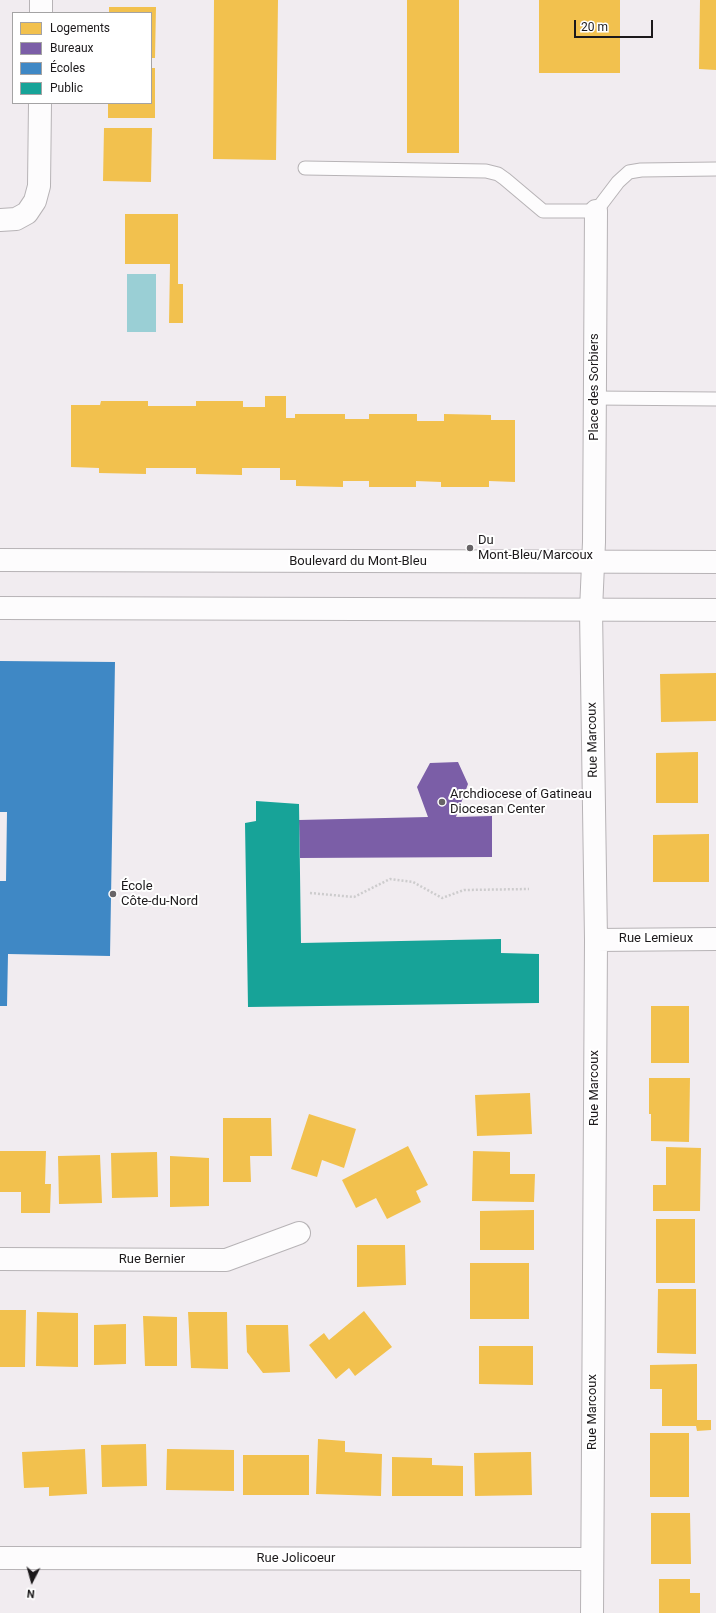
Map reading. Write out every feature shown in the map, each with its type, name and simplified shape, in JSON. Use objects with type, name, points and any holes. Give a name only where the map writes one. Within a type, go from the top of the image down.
[{"type":"street","points":[[41,0],[41,12]]},
{"type":"street","points":[[0,220],[16,219],[27,213],[35,201],[39,186],[40,104]]},
{"type":"street","name":"Place des Sorbiers","points":[[593,562],[596,211]]},
{"type":"street","name":"Boulevard du Mont-Bleu","points":[[0,560],[716,562]]},
{"type":"street","name":"Rue Marcoux","points":[[592,1613],[596,940],[591,610],[593,562]]},
{"type":"street","points":[[0,608],[716,610]]},
{"type":"street","name":"Rue Lemieux","points":[[596,940],[716,939]]},
{"type":"street","name":"Rue Bernier","points":[[0,1259],[226,1260],[299,1233]]},
{"type":"street","name":"Rue Jolicoeur","points":[[0,1558],[592,1560]]},
{"type":"lane","points":[[304,168],[486,171],[498,174],[543,211],[596,211],[618,182],[630,172],[640,170],[716,169]]},
{"type":"lane","points":[[594,398],[716,399]]},
{"type":"path","points":[[310,893],[354,898],[390,879],[413,882],[442,898],[464,890],[528,889]]},
{"type":"water","points":[[127,274],[156,274],[156,332],[127,332]]},
{"type":"building: Logements","points":[[214,0],[278,0],[276,160],[213,159]]},
{"type":"building: Logements","points":[[407,0],[459,0],[459,153],[407,153]]},
{"type":"building: Logements","points":[[539,0],[620,0],[620,73],[539,73]]},
{"type":"building: Logements","points":[[700,0],[716,0],[716,70],[699,69]]},
{"type":"building: Logements","points":[[109,7],[156,7],[155,58],[152,58],[152,12],[109,12]]},
{"type":"building: Logements","points":[[152,68],[155,68],[155,118],[108,118],[108,104],[152,104]]},
{"type":"building: Logements","points":[[104,128],[152,128],[151,182],[103,181]]},
{"type":"building: Logements","points":[[125,214],[178,214],[178,284],[183,284],[183,323],[169,323],[170,264],[125,264]]},
{"type":"building: Logements","points":[[265,396],[286,396],[286,418],[295,418],[295,414],[345,414],[345,419],[369,419],[369,414],[417,414],[417,421],[444,421],[444,414],[491,415],[491,420],[515,420],[515,482],[489,481],[489,487],[441,487],[441,482],[416,481],[416,487],[369,487],[369,481],[343,481],[343,487],[296,486],[296,480],[280,480],[280,468],[242,468],[242,475],[196,474],[196,468],[146,468],[146,474],[99,473],[99,468],[71,467],[71,405],[100,405],[101,401],[148,401],[148,406],[196,406],[196,401],[243,401],[243,407],[265,407]]},
{"type":"building: Logements","points":[[716,673],[716,721],[661,722],[660,674]]},
{"type":"building: Logements","points":[[698,752],[698,803],[656,803],[656,753]]},
{"type":"building: Logements","points":[[709,834],[709,882],[653,882],[653,835]]},
{"type":"building: Logements","points":[[651,1006],[689,1006],[689,1063],[651,1063]]},
{"type":"building: Logements","points":[[649,1078],[690,1078],[689,1142],[651,1141]]},
{"type":"building: Logements","points":[[530,1093],[532,1134],[477,1136],[475,1095]]},
{"type":"building: Logements","points":[[309,1114],[356,1129],[344,1168],[322,1160],[317,1177],[291,1169]]},
{"type":"building: Logements","points":[[223,1118],[271,1118],[272,1156],[250,1156],[251,1182],[223,1182]]},
{"type":"building: Logements","points":[[408,1146],[428,1185],[416,1191],[421,1202],[387,1219],[376,1198],[356,1208],[342,1180]]},
{"type":"building: Logements","points":[[666,1147],[701,1148],[700,1211],[653,1211],[653,1185],[666,1185]]},
{"type":"building: Logements","points":[[0,1151],[46,1151],[45,1184],[51,1184],[50,1213],[21,1213],[21,1192],[0,1192]]},
{"type":"building: Logements","points":[[473,1151],[510,1152],[510,1174],[535,1174],[534,1202],[472,1201]]},
{"type":"building: Logements","points":[[157,1152],[158,1197],[112,1198],[111,1153]]},
{"type":"building: Logements","points":[[100,1155],[102,1203],[59,1204],[58,1156]]},
{"type":"building: Logements","points":[[170,1156],[209,1158],[209,1206],[170,1207]]},
{"type":"building: Logements","points":[[534,1210],[534,1250],[480,1250],[480,1211]]},
{"type":"building: Logements","points":[[656,1219],[695,1219],[695,1283],[656,1283]]},
{"type":"building: Logements","points":[[357,1245],[405,1245],[406,1285],[357,1287]]},
{"type":"building: Logements","points":[[470,1263],[529,1263],[529,1319],[470,1319]]},
{"type":"building: Logements","points":[[658,1289],[696,1289],[696,1354],[657,1353]]},
{"type":"building: Logements","points":[[0,1310],[26,1310],[25,1367],[0,1367]]},
{"type":"building: Logements","points":[[364,1311],[392,1347],[355,1376],[349,1368],[336,1379],[309,1345],[324,1333],[329,1340]]},
{"type":"building: Logements","points":[[37,1312],[78,1313],[78,1367],[36,1366]]},
{"type":"building: Logements","points":[[188,1312],[227,1312],[228,1369],[191,1368]]},
{"type":"building: Logements","points":[[143,1316],[177,1317],[177,1366],[145,1366]]},
{"type":"building: Logements","points":[[126,1324],[126,1364],[94,1365],[94,1325]]},
{"type":"building: Logements","points":[[246,1325],[288,1325],[290,1372],[263,1373],[247,1352]]},
{"type":"building: Logements","points":[[479,1346],[533,1346],[533,1385],[479,1384]]},
{"type":"building: Logements","points":[[697,1364],[697,1420],[711,1420],[711,1430],[697,1431],[696,1426],[662,1426],[662,1389],[650,1389],[650,1365]]},
{"type":"building: Logements","points":[[650,1433],[689,1433],[689,1497],[650,1497]]},
{"type":"building: Logements","points":[[318,1439],[345,1441],[345,1452],[382,1454],[381,1496],[316,1494]]},
{"type":"building: Logements","points":[[146,1444],[147,1486],[102,1487],[101,1445]]},
{"type":"building: Logements","points":[[85,1449],[87,1494],[49,1496],[49,1487],[24,1488],[22,1452]]},
{"type":"building: Logements","points":[[167,1449],[234,1450],[234,1491],[166,1490]]},
{"type":"building: Logements","points":[[531,1452],[532,1495],[475,1496],[474,1453]]},
{"type":"building: Logements","points":[[243,1455],[309,1455],[309,1495],[243,1495]]},
{"type":"building: Logements","points":[[392,1457],[432,1458],[432,1465],[463,1466],[463,1496],[392,1496]]},
{"type":"building: Logements","points":[[651,1513],[690,1513],[691,1564],[651,1564]]},
{"type":"building: Logements","points":[[659,1579],[690,1579],[690,1593],[700,1593],[700,1613],[659,1613]]},
{"type":"building: Bureaux","name":"Archdiocese of Gatineau Diocesan Center","points":[[458,762],[468,784],[456,817],[492,816],[492,857],[300,858],[299,820],[428,817],[417,787],[430,763]]},
{"type":"building: Écoles","name":"École Côte-du-Nord","points":[[0,661],[115,662],[110,956],[8,954],[7,1006],[0,1006],[0,881],[6,881],[7,812],[0,812]]},
{"type":"building: Public","points":[[256,801],[299,804],[301,943],[501,939],[501,953],[539,954],[539,1003],[248,1007],[245,823],[256,821]]},
{"type":"place","name":"Du Mont-Bleu/Marcoux","points":[[470,548]]},
{"type":"place","name":"Archdiocese of Gatineau Diocesan Center","points":[[442,802]]},
{"type":"place","name":"École Côte-du-Nord","points":[[113,894]]}]
